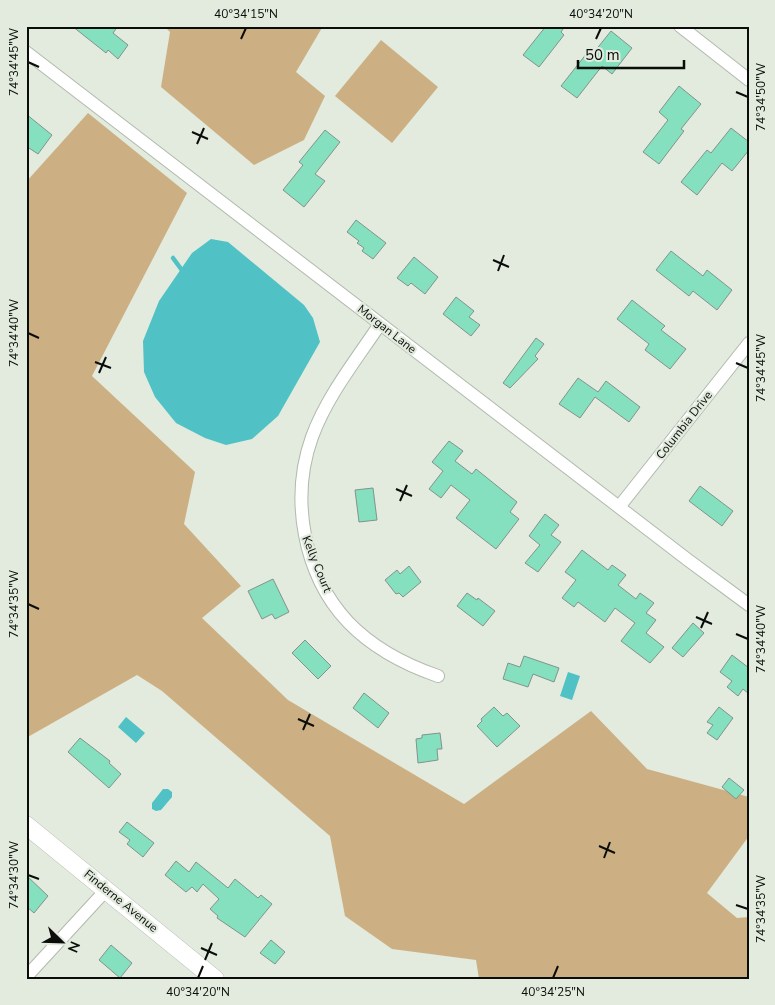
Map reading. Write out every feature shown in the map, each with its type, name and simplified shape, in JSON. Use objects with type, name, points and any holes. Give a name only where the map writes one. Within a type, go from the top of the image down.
[{"type":"main road","name":"Finderne Avenue","points":[[26,825],[107,889],[215,979]]},
{"type":"street","points":[[680,26],[749,80]]},
{"type":"street","name":"Morgan Lane","points":[[26,52],[749,605]]},
{"type":"street","name":"Kelly Court","points":[[380,324],[338,387],[312,437],[305,462],[300,501],[304,540],[323,584],[335,606],[349,623],[382,650],[423,671],[438,676]]},
{"type":"street","name":"Columbia Drive","points":[[619,507],[749,344]]},
{"type":"street","points":[[26,977],[107,889]]},
{"type":"shaded area","points":[[164,26],[323,26],[296,72],[325,96],[304,140],[254,165],[161,87],[170,32]]},
{"type":"shaded area","points":[[381,40],[438,87],[392,143],[335,96]]},
{"type":"shaded area","points":[[88,113],[187,193],[92,376],[195,472],[184,524],[241,586],[202,618],[288,700],[464,804],[591,711],[647,769],[749,797],[749,836],[707,893],[737,918],[749,917],[749,979],[479,979],[476,960],[392,949],[345,916],[330,836],[162,691],[137,675],[26,738],[26,182]]},
{"type":"water","points":[[211,239],[228,242],[304,305],[313,318],[320,342],[278,416],[252,439],[226,445],[205,438],[176,423],[155,397],[144,372],[143,341],[159,301],[192,253]]},
{"type":"water","points":[[568,672],[580,676],[572,700],[560,696]]},
{"type":"water","points":[[126,717],[145,733],[136,743],[118,727]]},
{"type":"water","points":[[163,789],[168,789],[172,792],[172,797],[161,810],[156,811],[152,809],[152,803]]},
{"type":"building","points":[[72,26],[118,26],[113,33],[128,45],[118,59],[108,50],[106,53]]},
{"type":"building","points":[[546,26],[565,26],[561,32],[564,35],[539,67],[523,55]]},
{"type":"building","points":[[611,31],[632,48],[612,74],[602,66],[577,98],[561,86],[587,53],[591,56]]},
{"type":"building","points":[[679,86],[701,104],[681,129],[684,131],[659,164],[643,152],[668,120],[659,112]]},
{"type":"building","points":[[26,114],[52,135],[38,154],[26,146]]},
{"type":"building","points":[[731,128],[749,142],[749,150],[732,171],[722,163],[697,195],[681,182],[707,150],[711,153]]},
{"type":"building","points":[[325,130],[340,142],[315,174],[325,181],[304,207],[283,190],[303,165],[299,162]]},
{"type":"building","points":[[356,220],[386,243],[373,259],[362,251],[364,248],[357,243],[359,241],[347,232]]},
{"type":"building","points":[[671,251],[703,276],[707,270],[732,290],[717,310],[693,291],[689,296],[656,270]]},
{"type":"building","points":[[414,257],[438,277],[425,294],[411,283],[408,286],[397,278]]},
{"type":"building","points":[[456,297],[474,311],[469,317],[480,325],[471,336],[443,314]]},
{"type":"building","points":[[632,300],[665,326],[661,330],[686,349],[670,369],[645,350],[649,344],[617,319]]},
{"type":"building","points":[[536,338],[544,344],[535,356],[538,359],[510,388],[503,383]]},
{"type":"building","points":[[578,378],[598,392],[606,381],[640,407],[629,422],[595,397],[580,418],[559,404]]},
{"type":"building","points":[[449,441],[463,451],[455,461],[472,474],[476,469],[517,502],[510,512],[519,519],[496,549],[456,518],[470,500],[451,485],[441,498],[429,489],[443,471],[432,462]]},
{"type":"building","points":[[700,486],[733,511],[722,526],[689,501]]},
{"type":"building","points":[[373,488],[377,520],[359,522],[355,490]]},
{"type":"building","points":[[545,514],[559,525],[551,535],[561,542],[538,572],[525,563],[540,545],[529,536]]},
{"type":"building","points":[[582,550],[608,570],[612,565],[626,575],[618,585],[636,599],[640,593],[654,603],[646,613],[656,620],[646,633],[664,647],[650,663],[621,641],[635,623],[615,608],[605,622],[578,602],[574,607],[562,598],[576,580],[565,572]]},
{"type":"building","points":[[409,566],[421,582],[403,597],[399,593],[396,594],[385,580],[397,570],[400,574]]},
{"type":"building","points":[[273,579],[289,612],[275,619],[272,614],[262,619],[248,591]]},
{"type":"building","points":[[467,593],[477,600],[478,598],[495,611],[483,626],[457,606]]},
{"type":"building","points":[[693,623],[704,633],[683,657],[672,648]]},
{"type":"building","points":[[305,640],[331,666],[318,679],[292,653]]},
{"type":"building","points":[[732,655],[749,668],[749,694],[743,689],[738,696],[727,687],[732,681],[720,672]]},
{"type":"building","points":[[524,656],[559,668],[554,682],[533,674],[528,687],[503,679],[508,663],[520,667]]},
{"type":"building","points":[[364,693],[389,713],[378,728],[353,708]]},
{"type":"building","points":[[494,707],[503,716],[507,713],[520,726],[497,747],[477,726],[482,721],[481,719]]},
{"type":"building","points":[[719,707],[733,718],[717,740],[707,733],[713,725],[707,722]]},
{"type":"building","points":[[440,733],[442,749],[437,749],[438,760],[418,763],[416,739],[422,738],[422,735]]},
{"type":"building","points":[[80,738],[110,761],[109,763],[121,774],[109,788],[68,752]]},
{"type":"building","points":[[729,778],[744,790],[736,799],[722,787]]},
{"type":"building","points":[[127,822],[154,843],[143,857],[127,844],[130,840],[119,832]]},
{"type":"building","points":[[176,861],[189,872],[196,862],[228,888],[235,879],[258,898],[261,895],[272,904],[245,937],[217,918],[218,916],[210,909],[219,899],[203,884],[197,892],[192,887],[186,892],[165,875]]},
{"type":"building","points":[[26,875],[48,896],[34,913],[26,906]]},
{"type":"building","points":[[271,940],[285,952],[275,964],[260,953]]},
{"type":"building","points":[[111,945],[132,963],[120,978],[99,960]]},
{"type":"waterway","points":[[173,258],[184,273]]}]
